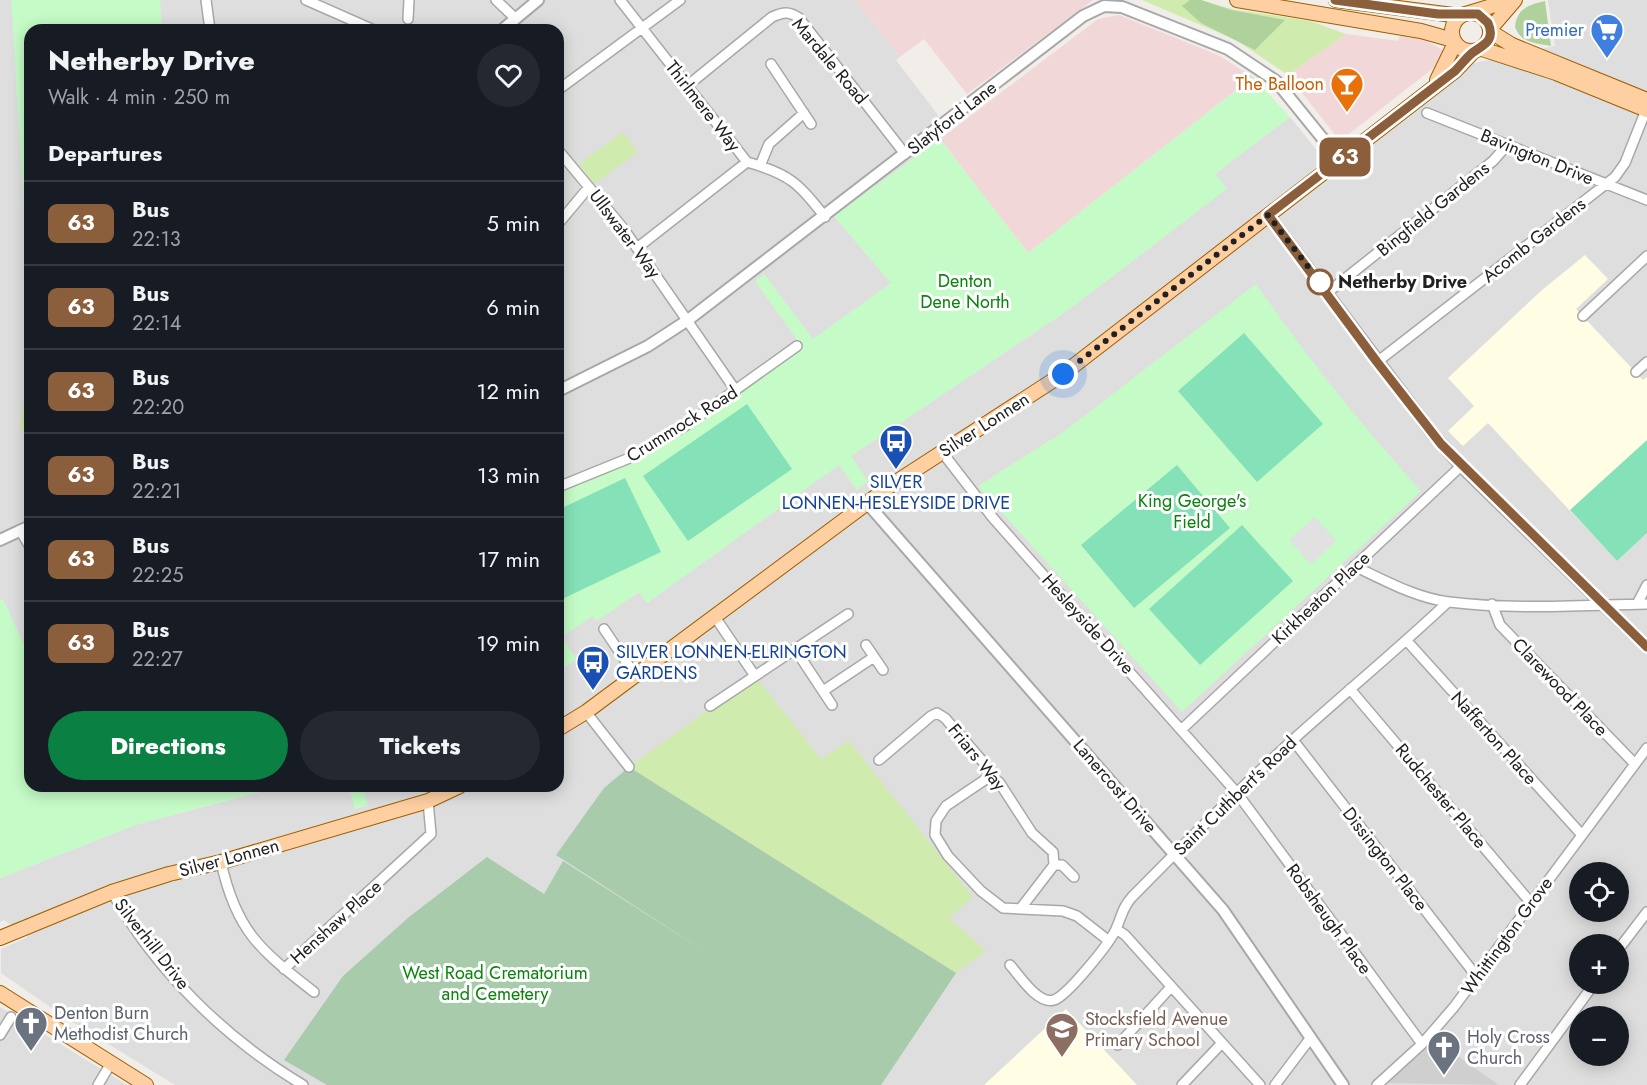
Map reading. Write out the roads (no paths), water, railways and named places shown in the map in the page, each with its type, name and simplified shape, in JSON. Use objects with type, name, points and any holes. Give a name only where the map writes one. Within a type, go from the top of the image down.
[{"type":"main road","points":[[1237,0],[1421,31],[1454,42],[1463,49],[1478,50],[1556,73],[1646,107]]},
{"type":"main road","points":[[1336,0],[1482,16],[1491,30],[1512,45],[1646,107]]},
{"type":"main road","points":[[1454,42],[1452,29],[1465,14],[1513,0]]},
{"type":"main road","points":[[1478,50],[1488,42],[1491,30],[1513,0]]},
{"type":"main road","name":"Silver Lonnen","points":[[1430,89],[1444,70],[1454,42]]},
{"type":"main road","name":"Silver Lonnen","points":[[564,725],[586,712],[867,503],[1063,374],[1455,71],[1478,50]]},
{"type":"main road","name":"Silver Lonnen","points":[[0,938],[112,892],[428,801],[447,792]]},
{"type":"main road","points":[[2,993],[146,1085]]},
{"type":"street","points":[[206,0],[209,24]]},
{"type":"street","points":[[306,0],[360,24]]},
{"type":"street","points":[[408,19],[409,0]]},
{"type":"street","points":[[496,0],[515,18]]},
{"type":"street","points":[[508,24],[538,0]]},
{"type":"street","name":"Thirlmere Way","points":[[620,0],[747,162],[796,182],[825,217]]},
{"type":"street","points":[[564,86],[680,0]]},
{"type":"street","name":"Slatyford Lane","points":[[564,388],[648,346],[688,321],[1083,16],[1104,6],[1122,7],[1228,49],[1276,81],[1340,160]]},
{"type":"street","name":"Mardale Road","points":[[687,86],[772,17],[783,12],[792,13],[799,18],[905,154]]},
{"type":"street","points":[[771,64],[811,124]]},
{"type":"street","name":"Acomb Gardens","points":[[1377,362],[1606,185],[1625,163],[1646,107]]},
{"type":"street","name":"Bavington Drive","points":[[1427,112],[1647,200]]},
{"type":"street","points":[[760,166],[769,144],[804,113]]},
{"type":"street","name":"Bingfield Gardens","points":[[1327,293],[1493,161],[1508,144]]},
{"type":"street","name":"Ullswater Way","points":[[564,157],[637,248],[736,390]]},
{"type":"street","points":[[637,248],[747,162]]},
{"type":"street","points":[[564,217],[589,187]]},
{"type":"street","points":[[1268,215],[1377,362],[1461,466],[1647,647]]},
{"type":"street","points":[[1583,316],[1647,256]]},
{"type":"street","name":"Crummock Road","points":[[564,485],[627,459],[685,426],[797,346]]},
{"type":"street","points":[[1636,372],[1647,362]]},
{"type":"street","name":"Hesleyside Drive","points":[[942,452],[993,518],[1237,793]]},
{"type":"street","name":"Kirkheaton Place","points":[[1181,730],[1461,466]]},
{"type":"street","name":"Lanercost Drive","points":[[867,503],[1223,910],[1342,1085]]},
{"type":"street","points":[[1,537],[24,528]]},
{"type":"street","points":[[1354,566],[1420,594],[1448,602],[1642,604],[1647,585]]},
{"type":"street","name":"Saint Cuthbert's Road","points":[[1010,965],[1042,999],[1052,1001],[1063,995],[1109,941],[1116,929],[1122,908],[1174,854],[1293,740],[1407,641],[1448,602]]},
{"type":"street","name":"Clarewood Place","points":[[1492,604],[1500,625],[1635,764]]},
{"type":"street","points":[[710,706],[848,614]]},
{"type":"street","points":[[715,616],[755,676]]},
{"type":"street","points":[[604,629],[636,675]]},
{"type":"street","name":"Nafferton Place","points":[[1407,641],[1582,834]]},
{"type":"street","points":[[866,645],[883,670]]},
{"type":"street","points":[[795,649],[832,705]]},
{"type":"street","points":[[823,691],[874,657]]},
{"type":"street","name":"Rudchester Place","points":[[1350,689],[1531,903]]},
{"type":"street","points":[[586,712],[629,767]]},
{"type":"street","name":"Friars Way","points":[[879,760],[937,713],[945,718],[975,752],[984,763],[989,777],[999,782],[1032,833],[1053,852],[1054,865],[1062,865],[1074,878]]},
{"type":"street","name":"Dissington Place","points":[[1293,740],[1477,977]]},
{"type":"street","name":"Whittington Grove","points":[[1377,1085],[1422,1044],[1477,977],[1647,748]]},
{"type":"street","points":[[989,777],[946,806],[936,821],[935,835],[940,845],[961,872],[1003,908],[1064,911],[1077,916],[1109,941]]},
{"type":"street","name":"Robsheugh Place","points":[[1237,793],[1422,1044]]},
{"type":"street","name":"Henshaw Place","points":[[221,862],[228,896],[243,926],[262,949],[284,969],[431,834],[428,801]]},
{"type":"street","points":[[1021,908],[1054,865]]},
{"type":"street","name":"Silverhill Drive","points":[[112,892],[125,915],[166,968],[207,1012],[243,1046],[303,1085]]},
{"type":"street","points":[[1629,936],[1647,912]]},
{"type":"street","points":[[1116,929],[1125,935],[1260,1085]]},
{"type":"street","points":[[284,969],[314,992]]},
{"type":"street","points":[[1118,1045],[1171,987]]},
{"type":"street","points":[[1520,1085],[1587,994]]},
{"type":"street","points":[[0,1035],[10,1017]]},
{"type":"street","points":[[1275,1085],[1310,1040]]},
{"type":"street","points":[[1182,1085],[1221,1044]]},
{"type":"street","points":[[98,1085],[111,1063]]},
{"type":"place","name":"Premier","points":[[1607,59]]},
{"type":"place","name":"The Balloon","points":[[1347,113]]},
{"type":"place","name":"Netherby Drive","points":[[1320,282]]},
{"type":"place","name":"SILVER LONNEN-HESLEYSIDE DRIVE","points":[[896,470]]},
{"type":"place","name":"SILVER LONNEN-ELRINGTON GARDENS","points":[[593,691]]},
{"type":"place","name":"Denton Burn Methodist Church","points":[[31,1052]]},
{"type":"place","name":"Stocksfield Avenue Primary School","points":[[1062,1058]]},
{"type":"place","name":"Holy Cross Church","points":[[1444,1076]]},
{"type":"park label","name":"Denton Dene North","points":[[965,291]]},
{"type":"park label","name":"King George's Field","points":[[1192,511]]},
{"type":"park label","name":"West Road Crematorium and Cemetery","points":[[495,983]]}]
